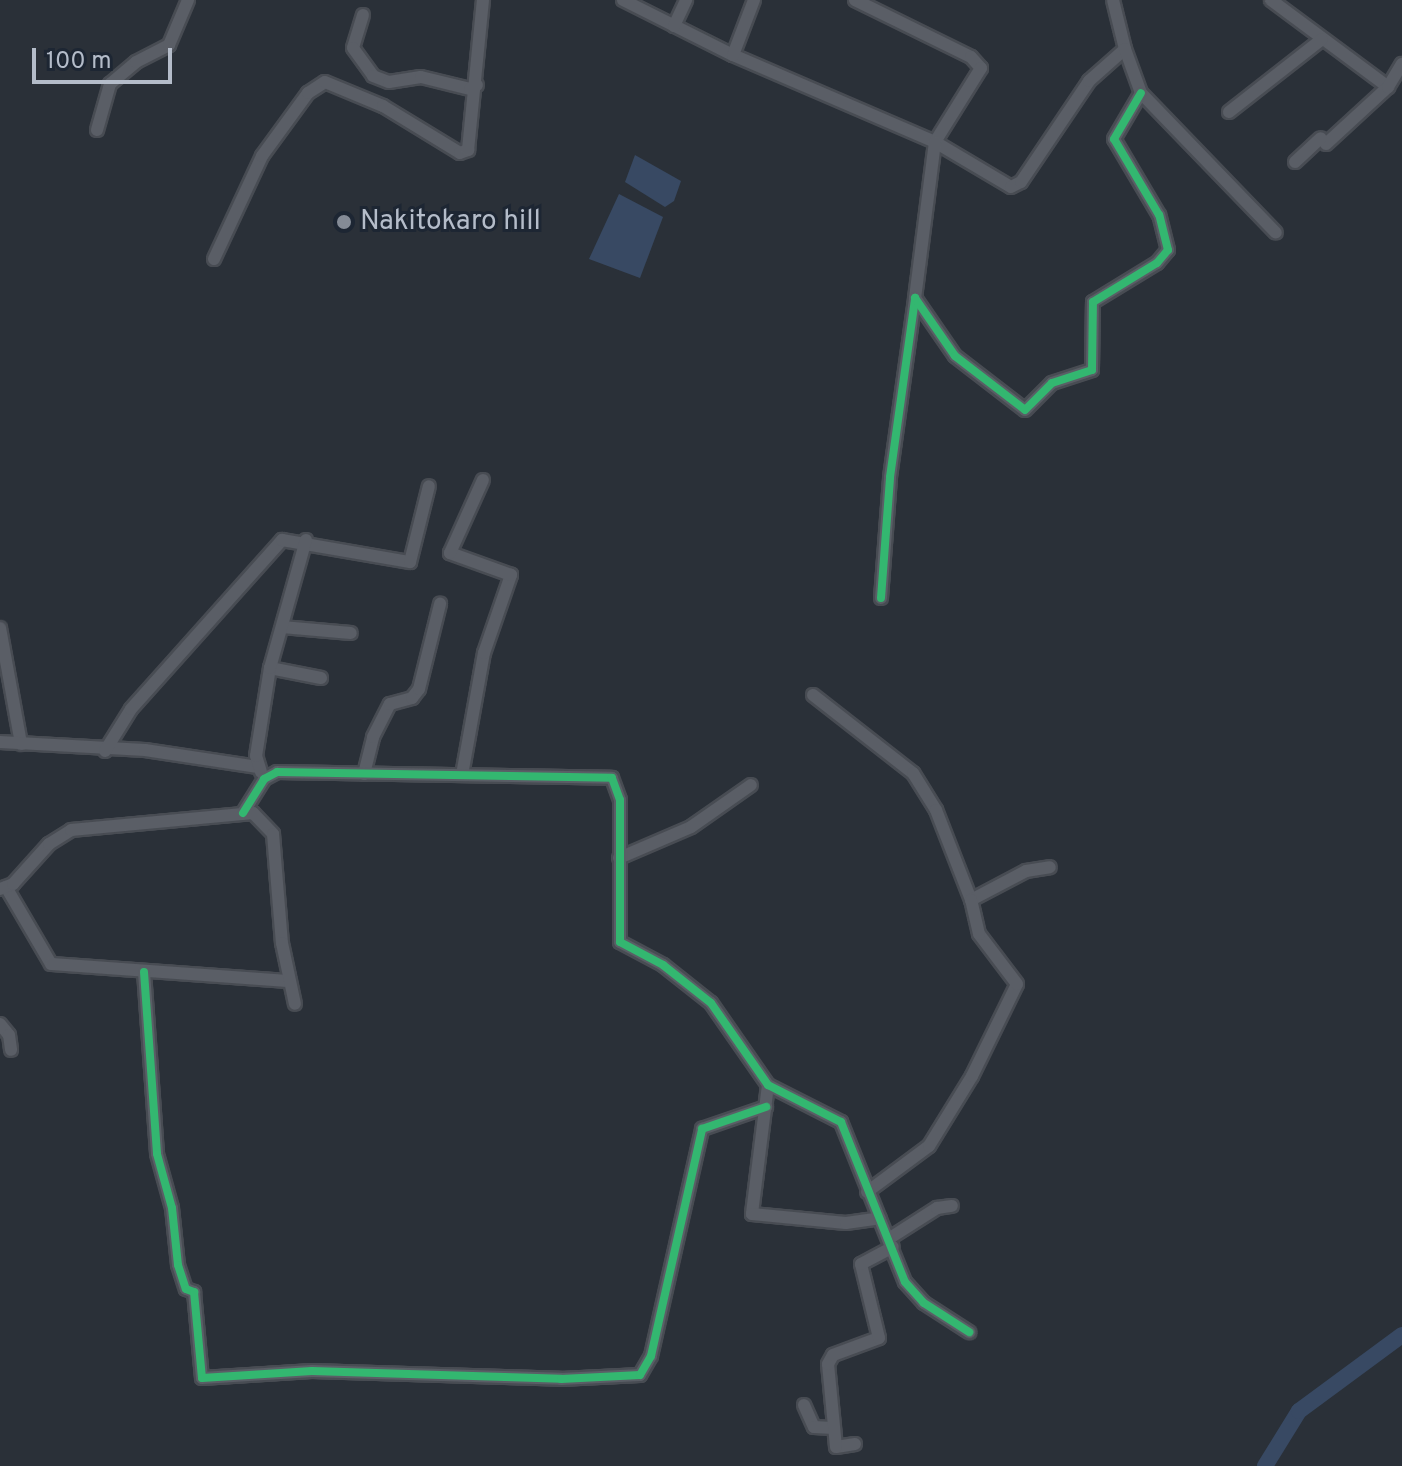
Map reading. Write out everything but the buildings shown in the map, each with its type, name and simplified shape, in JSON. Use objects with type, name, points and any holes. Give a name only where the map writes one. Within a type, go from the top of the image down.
[{"type":"street","points":[[97,130],[110,84],[136,62],[169,45],[188,0]]},
{"type":"street","points":[[214,259],[262,156],[308,93],[333,82],[460,153],[468,150],[470,105],[477,85],[483,0]]},
{"type":"street","points":[[623,0],[733,55],[935,142],[1017,186],[1089,81],[1125,49]]},
{"type":"street","points":[[674,26],[686,0]]},
{"type":"street","points":[[733,55],[754,0]]},
{"type":"street","points":[[855,0],[977,62],[977,82],[935,142],[890,477],[881,598]]},
{"type":"street","points":[[1113,0],[1125,49],[1141,93],[1276,233]]},
{"type":"street","points":[[1273,1],[1322,39],[1395,83]]},
{"type":"street","points":[[363,15],[353,48],[373,76],[389,82],[421,77],[470,89],[477,85]]},
{"type":"street","points":[[1229,112],[1322,39]]},
{"type":"street","points":[[1295,162],[1395,83],[1402,64]]},
{"type":"street","points":[[915,298],[955,356],[1025,410],[1052,383],[1092,370],[1093,302],[1157,263],[1168,250],[1159,215],[1114,139],[1141,93]]},
{"type":"street","points":[[462,775],[484,653],[511,575],[450,553],[483,480]]},
{"type":"street","points":[[105,751],[131,709],[282,540],[306,540],[410,562],[429,486]]},
{"type":"street","points":[[243,813],[261,773],[270,668],[306,540]]},
{"type":"street","points":[[364,774],[373,737],[390,704],[412,698],[419,689],[440,604]]},
{"type":"street","points":[[282,627],[351,633]]},
{"type":"street","points":[[0,628],[21,744]]},
{"type":"street","points":[[270,668],[321,678]]},
{"type":"street","points":[[813,695],[913,773],[936,810],[971,900],[979,934],[1017,984],[972,1076],[929,1146],[867,1192]]},
{"type":"street","points":[[0,742],[105,751],[145,750],[261,773],[612,778],[620,800],[620,942],[663,965],[711,1003],[768,1085],[841,1122],[867,1192],[892,1243],[905,1282],[924,1303],[969,1332]]},
{"type":"street","points":[[619,858],[691,827],[751,785]]},
{"type":"street","points":[[288,981],[51,964],[3,888],[71,830],[243,813],[259,816],[273,834],[288,981],[295,1004]]},
{"type":"street","points":[[971,900],[1026,871],[1050,867]]},
{"type":"street","points":[[144,972],[157,1154],[172,1208],[178,1265],[186,1289],[194,1292],[202,1378],[312,1371],[561,1379],[640,1375],[651,1356],[702,1129],[766,1107]]},
{"type":"street","points":[[0,1024],[9,1035],[11,1050]]},
{"type":"street","points":[[768,1085],[752,1214],[846,1223],[880,1218]]},
{"type":"street","points":[[855,1444],[836,1447],[828,1364],[833,1355],[879,1338],[861,1264],[937,1208],[952,1206]]},
{"type":"street","points":[[804,1405],[814,1427],[833,1428]]},
{"type":"water","points":[[635,155],[681,181],[674,201],[665,207],[625,182]]},
{"type":"water","points":[[619,194],[663,217],[640,278],[589,259]]},
{"type":"waterway","points":[[1265,1466],[1299,1411],[1402,1335]]},
{"type":"cycle path","points":[[881,598],[890,477],[915,298],[955,356],[1025,410],[1052,383],[1092,370],[1093,302],[1157,263],[1168,250],[1159,215],[1114,139],[1141,93]]},
{"type":"cycle path","points":[[243,813],[264,779],[277,772],[612,778],[620,800],[620,942],[663,965],[711,1003],[768,1085],[841,1122],[905,1282],[924,1303],[969,1332]]},
{"type":"cycle path","points":[[144,972],[157,1154],[172,1208],[178,1265],[186,1289],[194,1292],[202,1378],[312,1371],[561,1379],[640,1375],[651,1356],[702,1129],[766,1107]]},
{"type":"place","name":"Nakitokaro hill","points":[[344,222]]}]
